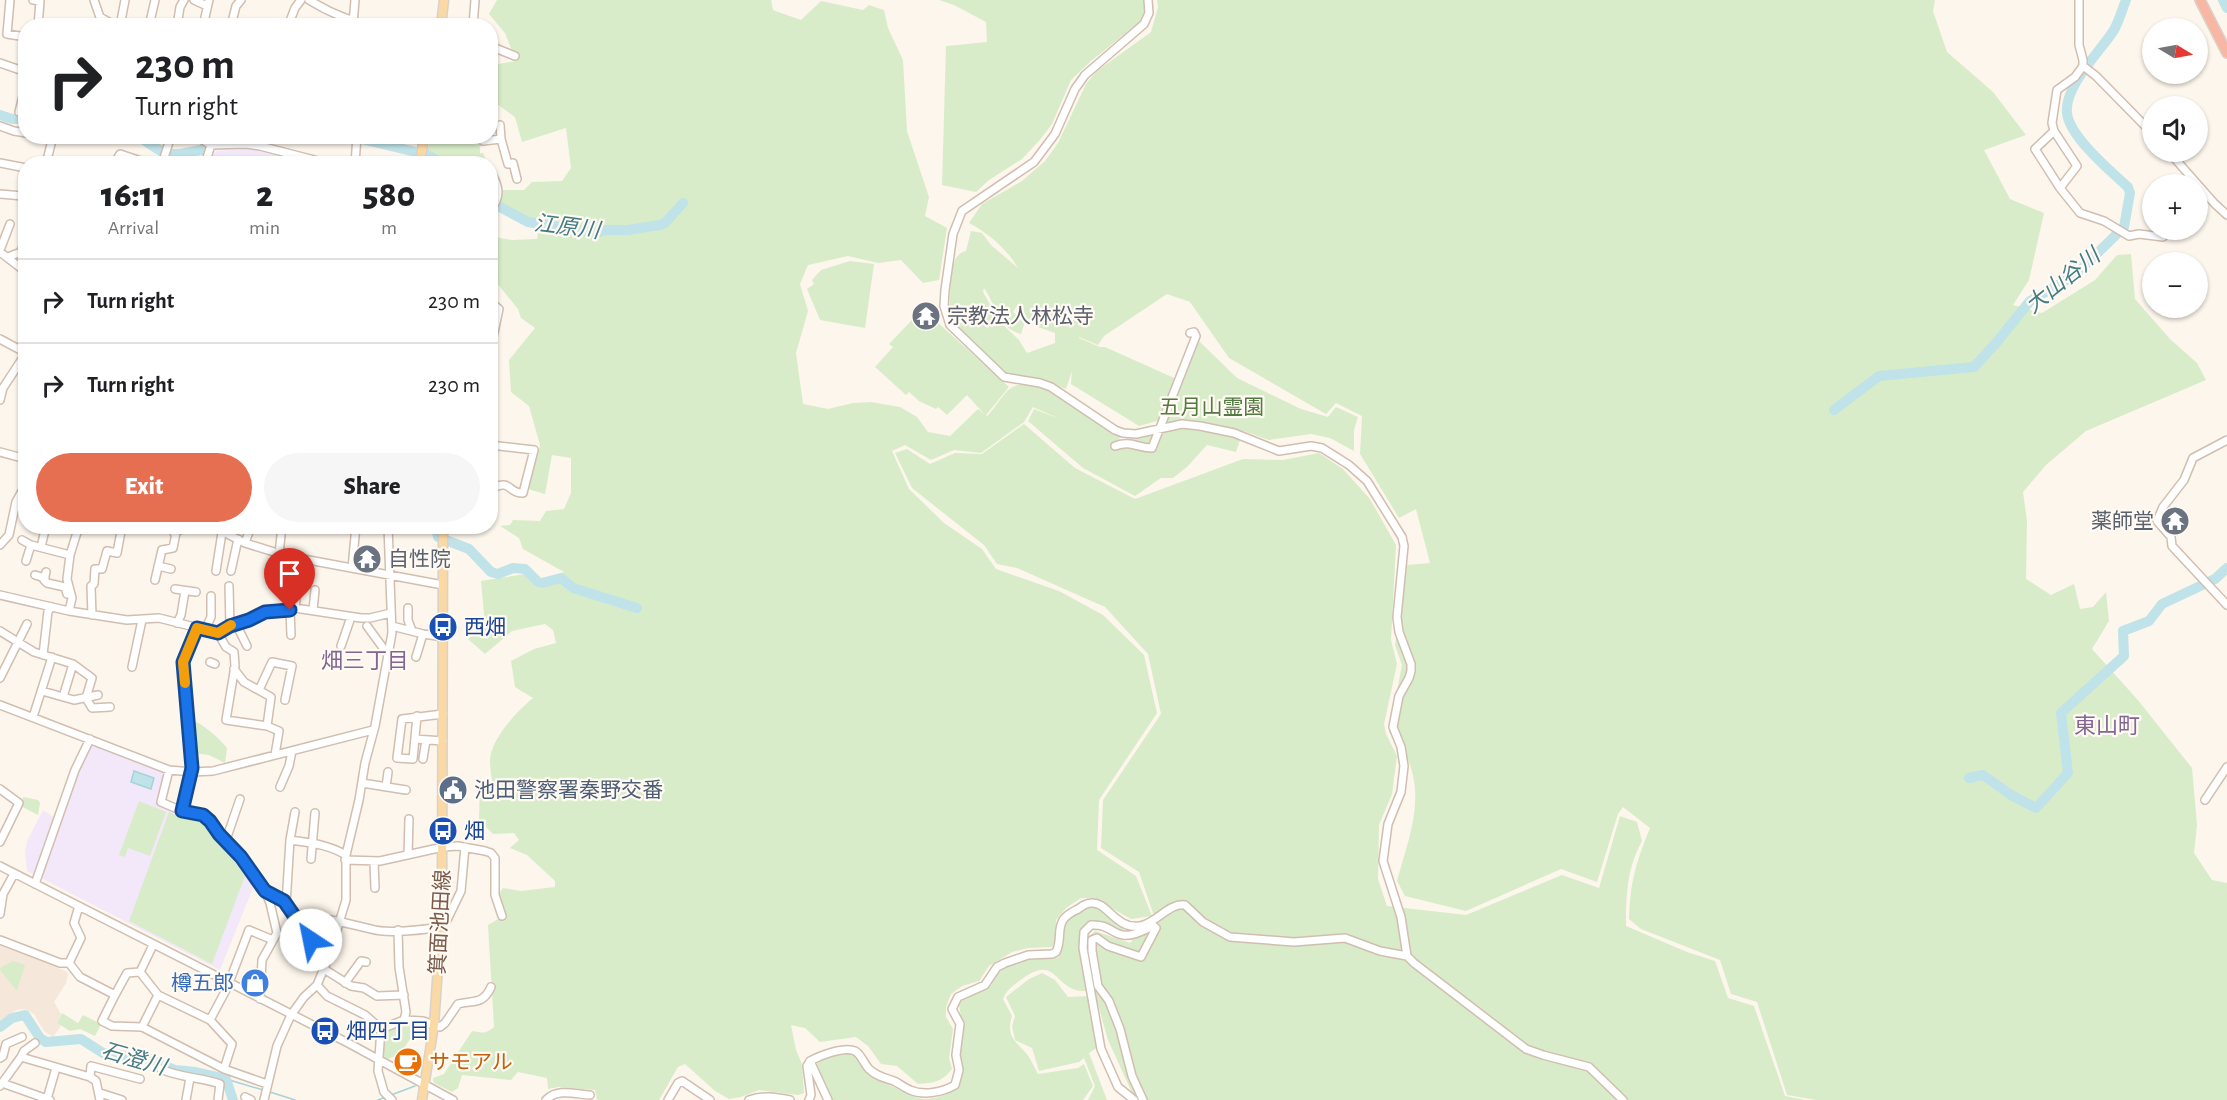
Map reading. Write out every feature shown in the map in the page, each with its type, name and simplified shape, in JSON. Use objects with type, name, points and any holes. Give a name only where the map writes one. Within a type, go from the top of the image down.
[{"type":"highway","points":[[2200,0],[2227,52]]},
{"type":"main road","points":[[442,18],[444,0]]},
{"type":"main road","name":"箕面池田線","points":[[422,1100],[434,1025],[441,925],[443,534]]},
{"type":"street","points":[[10,0],[7,34],[18,36]]},
{"type":"street","points":[[33,0],[40,1],[39,18]]},
{"type":"street","points":[[94,0],[100,17]]},
{"type":"street","points":[[120,18],[125,0]]},
{"type":"street","points":[[151,18],[154,0]]},
{"type":"street","points":[[178,18],[184,0]]},
{"type":"street","points":[[194,0],[208,3],[205,18]]},
{"type":"street","points":[[233,18],[236,6],[241,0]]},
{"type":"street","points":[[291,18],[301,0]]},
{"type":"street","points":[[309,0],[340,18]]},
{"type":"street","points":[[354,18],[355,0]]},
{"type":"street","points":[[473,18],[475,0]]},
{"type":"street","points":[[1148,0],[1149,13],[1144,24],[1085,75],[1054,134],[1034,162],[962,211],[953,234],[944,306],[950,325],[1004,377],[1051,387],[1115,430],[1136,434],[1182,424],[1234,433],[1279,450],[1311,446],[1322,448],[1341,459],[1367,481],[1402,537],[1404,546],[1397,617],[1399,632],[1411,664],[1411,671],[1399,696],[1393,727],[1401,747],[1404,766],[1401,792],[1386,832],[1383,861],[1401,917],[1407,956]]},
{"type":"street","points":[[2060,188],[2077,166],[2054,131],[2052,123],[2056,90],[2075,77],[2083,66],[2079,45],[2079,0]]},
{"type":"street","points":[[498,49],[515,56]]},
{"type":"street","points":[[0,63],[18,69]]},
{"type":"street","points":[[2083,66],[2096,76],[2142,123]]},
{"type":"street","points":[[500,125],[501,139],[508,164],[513,163],[518,179]]},
{"type":"street","points":[[0,126],[18,132]]},
{"type":"street","points":[[2054,131],[2035,149],[2060,188],[2080,213],[2104,221],[2129,236],[2142,234]]},
{"type":"street","points":[[207,156],[210,145],[246,144],[299,156]]},
{"type":"street","points":[[2177,162],[2188,174]]},
{"type":"street","points":[[0,163],[18,166]]},
{"type":"street","points":[[0,194],[18,194]]},
{"type":"street","points":[[2208,196],[2227,215]]},
{"type":"street","points":[[9,224],[0,251],[18,265]]},
{"type":"street","points":[[8,257],[18,253]]},
{"type":"street","points":[[1115,446],[1125,442],[1152,448],[1196,336],[1194,332],[1190,333]]},
{"type":"street","points":[[0,339],[18,349]]},
{"type":"street","points":[[0,400],[3,388],[18,365]]},
{"type":"street","points":[[2227,440],[2193,458],[2184,480],[2163,507],[2157,521],[2171,537],[2172,546],[2227,605]]},
{"type":"street","points":[[498,446],[534,450],[523,493],[518,493],[505,484],[498,486]]},
{"type":"street","points":[[0,452],[18,457]]},
{"type":"street","points":[[0,545],[9,535],[18,498]]},
{"type":"street","points":[[41,547],[44,534]]},
{"type":"street","points":[[69,611],[71,593],[67,579],[70,555],[77,534]]},
{"type":"street","points":[[92,615],[91,586],[94,584],[95,569],[102,569],[107,551],[117,553],[121,534]]},
{"type":"street","points":[[155,580],[162,550],[173,549],[174,534]]},
{"type":"street","points":[[216,571],[222,534]]},
{"type":"street","points":[[231,534],[242,541],[279,554],[443,585]]},
{"type":"street","points":[[231,571],[246,534]]},
{"type":"street","points":[[279,554],[281,534]]},
{"type":"street","points":[[352,568],[355,534]]},
{"type":"street","points":[[140,972],[127,973],[102,1021],[112,1026],[142,1028],[266,1091],[277,1046],[291,1015],[304,997],[317,985],[328,959],[346,900],[346,857],[389,656],[393,626],[388,575],[388,534]]},
{"type":"street","points":[[22,540],[31,545],[70,555]]},
{"type":"street","points":[[26,561],[31,545]]},
{"type":"street","points":[[291,635],[292,609],[301,559]]},
{"type":"street","points":[[158,566],[171,569]]},
{"type":"street","points":[[35,575],[45,575],[47,583],[65,588],[70,602]]},
{"type":"street","points":[[229,586],[233,625],[247,646]]},
{"type":"street","points":[[175,589],[196,592]]},
{"type":"street","points":[[313,610],[315,590]]},
{"type":"street","points":[[177,623],[181,615],[185,591]]},
{"type":"street","points":[[0,595],[69,611],[127,621],[159,618],[218,633],[265,612],[292,609],[313,610],[370,618],[391,613]]},
{"type":"street","points":[[182,811],[192,772],[183,662],[210,617],[213,606],[211,596]]},
{"type":"street","points":[[43,655],[48,611],[52,607]]},
{"type":"street","points":[[410,611],[412,631]]},
{"type":"street","points":[[341,646],[351,617]]},
{"type":"street","points":[[132,667],[142,620]]},
{"type":"street","points":[[0,678],[27,624]]},
{"type":"street","points":[[367,626],[389,656]]},
{"type":"street","points":[[393,626],[444,637]]},
{"type":"street","points":[[0,631],[34,652],[74,664],[92,678],[86,698],[92,708],[110,707]]},
{"type":"street","points":[[218,633],[226,647],[234,652],[234,669],[226,720],[267,726],[279,731],[275,755]]},
{"type":"street","points":[[416,657],[423,634]]},
{"type":"street","points":[[33,717],[52,657]]},
{"type":"street","points":[[234,669],[244,682],[271,697],[287,701],[292,666],[272,662],[259,690]]},
{"type":"street","points":[[63,697],[74,664]]},
{"type":"street","points":[[42,691],[74,700],[98,694]]},
{"type":"street","points":[[267,726],[271,697]]},
{"type":"street","points":[[0,705],[170,770],[192,772],[213,771],[373,730]]},
{"type":"street","points":[[417,716],[413,759],[397,758],[402,719],[417,716],[443,714]]},
{"type":"street","points":[[35,884],[75,770],[90,739]]},
{"type":"street","points":[[415,739],[443,741]]},
{"type":"street","points":[[423,759],[426,740]]},
{"type":"street","points":[[280,787],[289,766],[292,751]]},
{"type":"street","points":[[2205,800],[2227,767]]},
{"type":"street","points":[[170,770],[161,802],[182,811],[203,815],[210,821],[265,891],[286,904],[311,940],[315,954],[328,959]]},
{"type":"street","points":[[386,787],[388,772]]},
{"type":"street","points":[[362,783],[406,790]]},
{"type":"street","points":[[0,789],[19,803],[0,842]]},
{"type":"street","points":[[226,840],[240,799]]},
{"type":"street","points":[[286,904],[290,840],[295,812]]},
{"type":"street","points":[[311,860],[315,813]]},
{"type":"street","points":[[408,855],[409,819]]},
{"type":"street","points":[[0,822],[8,826]]},
{"type":"street","points":[[290,840],[311,842],[329,847],[346,857],[375,861],[443,847],[465,847],[491,853],[495,858],[495,895],[502,916]]},
{"type":"street","points":[[298,920],[319,918],[372,930],[398,930],[441,925],[447,920],[461,891],[465,847]]},
{"type":"street","points":[[375,861],[375,888]]},
{"type":"street","points":[[0,866],[379,1059],[453,1100]]},
{"type":"street","points":[[0,914],[2,894],[14,874]]},
{"type":"street","points":[[260,999],[262,960],[277,933],[265,891]]},
{"type":"street","points":[[809,1100],[811,1095],[807,1066],[810,1061],[831,1052],[854,1050],[874,1073],[910,1090],[927,1093],[956,1085],[959,1078],[956,1055],[960,1024],[952,1009],[958,997],[985,985],[997,967],[1005,963],[1028,956],[1056,952],[1064,919],[1068,914],[1093,902],[1128,926],[1138,927],[1150,923],[1174,905],[1185,904],[1203,922],[1230,937],[1294,942],[1345,938],[1380,951],[1407,956],[1526,1049],[1589,1067],[1623,1100]]},
{"type":"street","points":[[69,963],[81,938],[74,922],[79,906]]},
{"type":"street","points":[[1134,1100],[1118,1088],[1101,1049],[1083,939],[1087,927],[1091,925],[1105,927],[1123,936],[1142,932],[1149,928],[1150,923]]},
{"type":"street","points":[[1143,1100],[1132,1076],[1120,1029],[1109,1001],[1098,986],[1092,940],[1097,938],[1108,946],[1141,957],[1156,928],[1150,923]]},
{"type":"street","points":[[210,1020],[229,983],[249,930],[273,940]]},
{"type":"street","points":[[398,930],[399,967],[406,1012],[404,1020]]},
{"type":"street","points":[[0,940],[60,963],[69,963]]},
{"type":"street","points":[[140,972],[153,945]]},
{"type":"street","points":[[345,983],[361,961],[366,962]]},
{"type":"street","points":[[69,963],[80,977],[115,995]]},
{"type":"street","points":[[324,969],[345,983],[364,988],[377,996],[404,996]]},
{"type":"street","points":[[140,972],[158,995],[210,1020],[232,1044],[224,1069]]},
{"type":"street","points":[[317,985],[327,996],[365,1015],[381,1029]]},
{"type":"street","points":[[381,1029],[404,1020],[423,1021],[440,1027],[458,1004],[478,1001],[487,996],[491,987]]},
{"type":"street","points":[[142,1028],[158,995]]},
{"type":"street","points":[[381,1029],[378,1071],[384,1092],[392,1100]]},
{"type":"street","points":[[0,1058],[3,1056],[6,1044],[21,1037]]},
{"type":"street","points":[[36,1043],[24,1051],[2,1081],[49,1100],[56,1068]]},
{"type":"street","points":[[21,1058],[90,1077],[96,1082],[100,1097],[122,1100]]},
{"type":"street","points":[[810,1061],[828,1100]]},
{"type":"street","points":[[90,1077],[92,1066],[140,1078]]},
{"type":"street","points":[[161,1069],[174,1075],[209,1080],[220,1084],[218,1100]]},
{"type":"street","points":[[186,1100],[190,1078]]},
{"type":"street","points":[[668,1100],[678,1083],[682,1081],[710,1100]]},
{"type":"street","points":[[546,1100],[560,1092],[590,1095]]},
{"type":"street","points":[[749,1100],[760,1096],[772,1096],[790,1100]]},
{"type":"shaded area","points":[[245,149],[281,156],[212,156],[217,151]]},
{"type":"shaded area","points":[[93,744],[164,771],[166,773],[159,803],[202,817],[249,871],[255,883],[220,970],[43,879],[41,875],[78,771],[90,745]]},
{"type":"shaded area","points":[[43,810],[55,818],[34,875],[27,871],[25,852],[27,841]]},
{"type":"shaded area","points":[[0,944],[67,972],[66,983],[54,1002],[61,1014],[57,1023],[61,1026],[53,1037],[44,1031],[34,1014],[25,1009],[17,1010],[0,1020]]},
{"type":"green space","name":"五月山霊園","points":[[497,0],[771,0],[773,10],[801,20],[821,1],[863,10],[869,5],[884,10],[888,28],[903,60],[907,131],[929,197],[925,216],[947,228],[939,280],[923,283],[901,260],[878,263],[848,256],[808,265],[800,284],[808,311],[796,353],[803,404],[828,409],[853,403],[871,402],[900,407],[917,417],[928,432],[950,436],[978,409],[985,415],[967,395],[947,415],[938,407],[936,409],[919,401],[909,392],[906,395],[875,367],[893,347],[889,344],[912,320],[918,325],[935,320],[1009,387],[987,416],[1011,388],[1026,384],[1039,387],[1069,401],[1121,436],[1119,439],[1135,439],[1164,432],[1168,418],[1139,426],[1071,384],[1072,371],[1066,389],[1041,379],[1005,373],[955,325],[948,311],[948,305],[950,304],[953,266],[960,254],[966,251],[971,231],[982,233],[991,245],[1018,268],[996,242],[969,223],[982,204],[1022,181],[1045,161],[1058,143],[1086,84],[1097,71],[1151,32],[1158,7],[1157,0],[1935,0],[1933,11],[1947,52],[1993,92],[2026,135],[1984,150],[2010,199],[2044,213],[2029,280],[2013,305],[2042,313],[2095,280],[2117,255],[2131,254],[2135,299],[2142,307],[2142,318],[2152,318],[2170,339],[2197,363],[2206,380],[2086,431],[2046,465],[2023,492],[2027,521],[2026,579],[2051,595],[2074,584],[2080,609],[2093,607],[2106,592],[2109,621],[2092,649],[2137,699],[2192,768],[2197,825],[2194,853],[2212,880],[2227,883],[2227,1100],[1816,1100],[1787,1095],[1757,1002],[1731,994],[1720,960],[1641,929],[1629,919],[1635,873],[1650,828],[1623,807],[1618,814],[1597,882],[1561,869],[1466,911],[1405,896],[1397,881],[1412,825],[1414,782],[1407,759],[1389,732],[1402,665],[1395,645],[1407,565],[1430,563],[1416,509],[1399,518],[1360,454],[1362,416],[1336,403],[1326,414],[1229,358],[1190,302],[1167,294],[1104,336],[1098,345],[1079,338],[1100,347],[1105,347],[1183,382],[1199,341],[1237,378],[1301,409],[1328,417],[1336,407],[1358,417],[1354,430],[1354,451],[1330,438],[1311,434],[1269,440],[1243,431],[1236,452],[1207,445],[1187,467],[1173,478],[1161,478],[1135,496],[1083,468],[1028,421],[1034,409],[1060,419],[1033,407],[1024,422],[981,453],[954,450],[931,460],[905,445],[892,451],[909,489],[944,523],[982,549],[996,569],[1059,591],[1103,615],[1144,655],[1157,713],[1099,800],[1097,850],[1136,876],[1152,916],[1131,919],[1094,898],[1081,898],[1066,908],[1056,920],[1055,941],[1052,947],[1028,948],[1012,952],[989,966],[979,981],[962,986],[951,994],[946,1007],[946,1017],[953,1029],[949,1058],[952,1069],[945,1077],[933,1082],[918,1084],[897,1066],[881,1064],[868,1046],[856,1037],[820,1042],[805,1028],[791,1025],[796,1050],[802,1064],[804,1093],[798,1095],[759,1090],[729,1099],[715,1091],[685,1064],[678,1067],[659,1100],[597,1100],[595,1090],[558,1087],[548,1089],[547,1078],[518,1072],[511,1080],[462,1075],[458,1088],[452,1092],[434,1083],[433,1078],[444,1074],[472,1031],[484,1032],[494,1027],[488,925],[503,916],[498,895],[503,888],[521,891],[555,887],[555,881],[527,855],[510,848],[519,840],[514,833],[493,834],[479,820],[480,783],[492,781],[490,761],[494,744],[512,718],[533,698],[515,687],[511,661],[534,649],[556,643],[553,630],[545,624],[512,631],[485,654],[468,639],[485,625],[481,581],[525,574],[544,582],[564,572],[523,549],[519,538],[500,526],[510,525],[513,520],[540,521],[546,511],[564,509],[571,493],[571,458],[552,455],[545,494],[528,489],[540,445],[529,406],[511,392],[509,360],[535,328],[521,318],[518,309],[498,284],[498,238],[512,240],[537,239],[539,226],[498,206],[498,185],[501,190],[524,190],[532,182],[562,181],[571,168],[566,128],[522,142],[515,117],[498,105],[498,64],[516,61],[505,33],[498,25],[498,18],[492,18],[489,14]],"holes":[[[984,288],[1007,327],[1021,334],[1025,321],[1013,312],[1020,301],[1016,311],[1038,327],[1055,333],[1055,343],[1027,353],[1019,340],[1000,322],[983,292]]]},
{"type":"green space","points":[[939,0],[1143,0],[1145,11],[1141,21],[1071,80],[1052,124],[1039,141],[1022,159],[989,180],[976,192],[942,185],[946,46],[987,42],[986,22],[954,5]]},
{"type":"green space","points":[[429,144],[480,144],[480,153],[484,156],[431,156],[427,154]]},
{"type":"green space","points":[[850,261],[874,264],[865,328],[820,320],[807,289],[814,284],[812,280],[821,270]]},
{"type":"green space","points":[[1024,424],[1075,468],[1135,499],[1243,459],[1283,460],[1319,453],[1343,469],[1370,499],[1396,545],[1391,640],[1397,664],[1384,724],[1386,734],[1397,756],[1392,794],[1379,825],[1378,879],[1387,906],[1466,915],[1562,875],[1599,888],[1620,816],[1637,822],[1642,841],[1633,861],[1628,882],[1626,926],[1687,952],[1715,961],[1728,998],[1754,1006],[1785,1096],[1805,1100],[1139,1100],[1133,1095],[1108,1040],[1089,973],[1086,939],[1095,931],[1130,943],[1154,916],[1139,872],[1101,848],[1103,800],[1161,714],[1148,654],[1105,607],[1017,568],[997,564],[984,545],[912,488],[895,453],[907,449],[930,464],[955,453],[982,454]]},
{"type":"green space","points":[[190,719],[210,731],[227,748],[225,763],[209,755],[193,753]]},
{"type":"green space","points":[[23,797],[38,800],[40,803],[38,815],[21,806]]},
{"type":"green space","points":[[139,801],[166,812],[150,856],[128,848],[125,857],[119,855]]},
{"type":"green space","points":[[169,812],[204,821],[245,876],[212,964],[129,921]]},
{"type":"green space","points":[[1089,906],[1098,907],[1124,929],[1122,933],[1090,922],[1084,928],[1080,954],[1087,991],[1067,986],[1049,971],[1041,970],[1031,973],[1015,984],[1007,991],[1003,999],[1012,1016],[1010,1028],[1012,1037],[1028,1055],[1038,1074],[1078,1068],[1084,1064],[1093,1086],[1083,1100],[833,1100],[817,1065],[819,1059],[842,1054],[853,1055],[869,1073],[918,1098],[935,1098],[955,1088],[962,1075],[959,1051],[961,1023],[959,1005],[964,998],[991,986],[997,975],[1011,963],[1059,957],[1064,942],[1063,926],[1066,920]]},
{"type":"green space","points":[[13,961],[25,965],[17,991],[0,970]]},
{"type":"green space","points":[[1042,973],[1055,980],[1068,997],[1090,996],[1098,1047],[1089,1053],[1107,1100],[1088,1100],[1095,1086],[1084,1058],[1079,1062],[1039,1071],[1032,1048],[1015,1040],[1012,1026],[1015,1016],[1006,997],[1029,979]]},
{"type":"green space","points":[[62,1013],[78,1023],[83,1015],[101,1024],[95,1036],[80,1029],[70,1031],[57,1023]]},
{"type":"green space","points":[[400,1023],[409,1023],[412,1036],[400,1054],[388,1059],[382,1055],[383,1030]]},
{"type":"water","points":[[134,771],[154,778],[151,789],[131,782]]},
{"type":"waterway","name":"大山谷川","points":[[1834,410],[1879,376],[1974,367],[2030,301],[2075,275],[2124,227],[2130,193],[2128,187],[2083,143],[2069,122],[2067,113],[2071,92],[2084,70],[2114,30],[2126,0]]},
{"type":"waterway","points":[[2223,0],[2227,8]]},
{"type":"waterway","name":"江原川","points":[[0,115],[18,119]]},
{"type":"waterway","name":"江原川","points":[[150,144],[170,154],[205,149]]},
{"type":"waterway","name":"江原川","points":[[382,144],[416,152]]},
{"type":"waterway","name":"江原川","points":[[426,154],[430,156]]},
{"type":"waterway","name":"江原川","points":[[498,206],[528,222],[596,233],[660,225],[665,223],[683,203]]},
{"type":"waterway","points":[[437,534],[438,537],[469,549],[491,572],[498,574],[513,568],[525,569],[538,582],[561,578],[573,588],[637,608]]},
{"type":"waterway","points":[[1969,778],[1983,775],[2011,795],[2036,808],[2068,773],[2061,713],[2124,656],[2123,631],[2149,621],[2162,604],[2215,579],[2227,568]]},
{"type":"waterway","name":"石澄川","points":[[0,1027],[12,1018],[25,1015],[40,1038],[46,1042],[81,1039],[103,1053],[150,1059],[175,1070],[226,1079],[233,1100]]},
{"type":"waterway","points":[[226,1079],[263,1090]]},
{"type":"waterway","points":[[391,1095],[415,1086]]},
{"type":"waterway","points":[[270,1092],[295,1100]]},
{"type":"waterway","points":[[378,1100],[386,1097]]},
{"type":"slow traffic","points":[[185,683],[183,662],[197,628],[218,633],[231,625]]},
{"type":"place","name":"宗教法人林松寺","points":[[926,316]]},
{"type":"place","name":"薬師堂","points":[[2175,521]]},
{"type":"place","name":"自性院","points":[[367,559]]},
{"type":"place","name":"西畑","points":[[443,627]]},
{"type":"place","name":"池田警察署秦野交番","points":[[453,790]]},
{"type":"place","name":"畑","points":[[443,831]]},
{"type":"place","name":"樽五郎","points":[[255,983]]},
{"type":"place","name":"畑四丁目","points":[[325,1031]]},
{"type":"place","name":"サモアル","points":[[408,1062]]},
{"type":"district","name":"畑三丁目","points":[[365,660]]},
{"type":"district","name":"東山町","points":[[2107,725]]},
{"type":"route","points":[[290,610],[265,612],[218,633],[197,628],[183,662],[192,772],[182,811],[203,815],[210,821],[219,834],[231,844],[265,891],[284,901],[311,940]]}]
